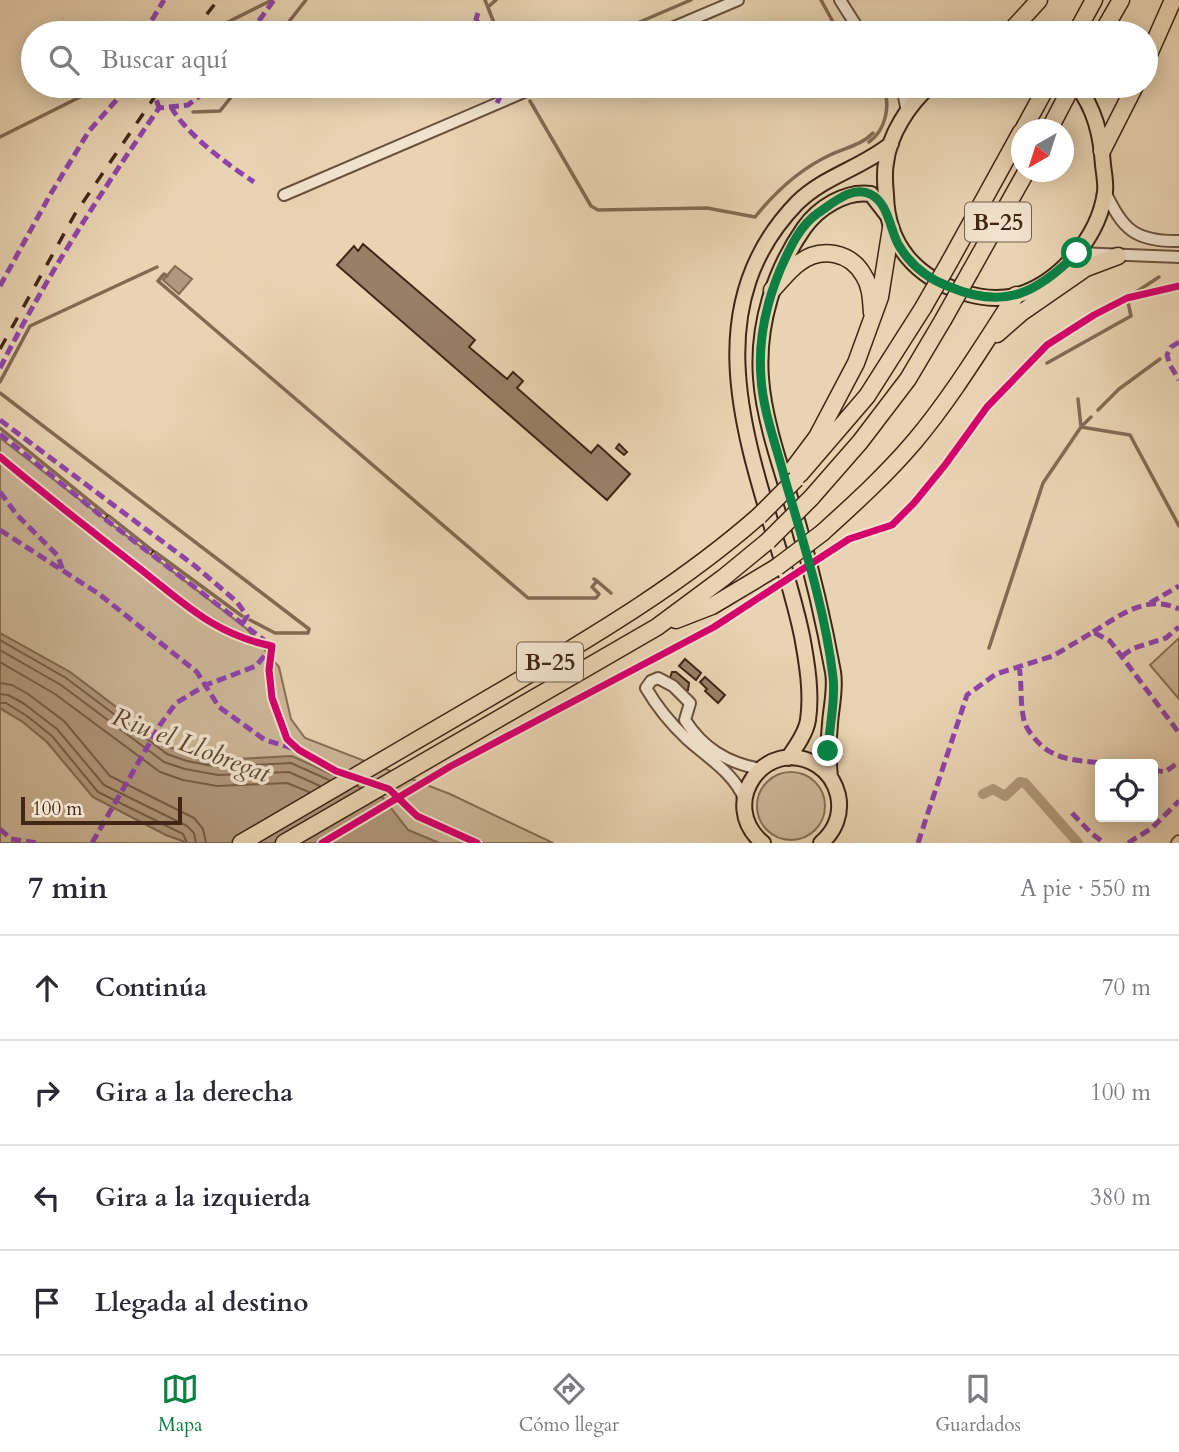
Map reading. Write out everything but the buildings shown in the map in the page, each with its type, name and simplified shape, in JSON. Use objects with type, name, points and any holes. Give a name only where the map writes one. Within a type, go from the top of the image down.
[{"type":"highway","points":[[1020,21],[1039,0]]},
{"type":"highway","points":[[1083,21],[1094,0]]},
{"type":"highway","points":[[1109,21],[1121,0]]},
{"type":"highway","points":[[1158,34],[1173,0]]},
{"type":"highway","name":"B-25","points":[[1029,119],[1040,98]]},
{"type":"highway","points":[[1054,119],[1066,98]]},
{"type":"highway","points":[[1102,151],[1129,98]]},
{"type":"highway","name":"B-25","points":[[241,843],[567,652],[682,578],[722,548],[834,438],[867,396],[923,307],[1011,151]]},
{"type":"highway","name":"B-25","points":[[284,843],[657,627],[768,541],[811,498],[860,442],[908,379],[1020,182]]},
{"type":"highway","points":[[795,474],[849,375],[880,296],[889,222]]},
{"type":"highway","points":[[772,290],[800,262],[823,252],[831,252],[849,260],[864,276],[869,288],[872,315]]},
{"type":"highway","points":[[982,347],[1021,313],[1086,268],[1118,256]]},
{"type":"highway","points":[[657,627],[712,606],[778,567],[822,533],[879,481],[943,407],[1016,295]]},
{"type":"main road","points":[[889,222],[886,163],[891,144],[908,112],[920,98]]},
{"type":"main road","points":[[821,843],[834,837],[838,818],[839,804],[830,777],[828,751],[833,676],[816,587],[769,421],[761,379],[762,327],[772,290],[789,248],[810,219],[840,198],[853,193],[871,194],[911,262],[932,280],[979,298],[1016,295],[1044,283],[1077,253],[1099,215],[1105,190],[1098,128],[1091,107],[1084,98]]},
{"type":"main road","points":[[789,758],[808,722],[809,686],[794,600],[759,486],[740,403],[736,353],[741,311],[748,279],[761,253],[798,202],[828,179],[876,157],[891,144]]},
{"type":"main road","points":[[762,842],[747,822],[744,799],[750,781],[760,769],[773,761],[799,758],[814,764],[830,777]]},
{"type":"street","points":[[688,21],[738,0]]},
{"type":"street","points":[[840,0],[853,21]]},
{"type":"street","points":[[284,195],[510,98]]},
{"type":"street","points":[[905,98],[908,112]]},
{"type":"street","points":[[1105,190],[1115,212],[1129,230],[1150,240],[1179,241]]},
{"type":"street","points":[[1077,253],[1179,257]]},
{"type":"street","points":[[744,799],[740,787],[685,738],[658,708],[646,688],[651,681],[658,678],[673,686],[690,703],[685,720],[702,742],[730,762],[760,769]]},
{"type":"path","points":[[105,519],[108,515]]},
{"type":"path","points":[[151,554],[155,550]]},
{"type":"shaded area","points":[[0,438],[247,629],[279,667],[291,719],[305,738],[450,794],[553,843],[439,843],[408,830],[383,798],[169,747],[70,672],[0,633]]},
{"type":"shaded area","points":[[1179,638],[1179,699],[1150,665]]},
{"type":"shaded area","points":[[0,708],[23,722],[47,742],[93,797],[166,835],[188,843],[0,843]]},
{"type":"shaded area","points":[[791,772],[804,775],[815,782],[822,793],[825,806],[822,819],[815,830],[804,837],[791,840],[778,837],[767,830],[760,819],[757,806],[760,793],[767,782],[778,775]]},
{"type":"water","points":[[175,266],[192,279],[179,294],[163,280]]},
{"type":"water","points":[[0,633],[70,672],[169,747],[219,760],[292,756],[383,798],[408,830],[439,843],[188,843],[166,835],[93,797],[47,742],[23,722],[0,708]]},
{"type":"waterway","points":[[230,21],[272,0]]},
{"type":"waterway","points":[[289,21],[306,0]]},
{"type":"waterway","points":[[485,0],[493,21]]},
{"type":"waterway","points":[[488,7],[496,0]]},
{"type":"waterway","points":[[642,21],[691,0]]},
{"type":"waterway","points":[[821,0],[832,21]]},
{"type":"waterway","points":[[0,137],[78,98]]},
{"type":"waterway","points":[[193,112],[220,111],[230,98]]},
{"type":"waterway","points":[[869,142],[883,124],[887,109],[886,98]]},
{"type":"waterway","points":[[530,101],[591,206],[598,210],[707,208],[755,217],[771,198],[799,174],[819,161],[864,141],[873,133]]},
{"type":"waterway","points":[[0,382],[30,326],[157,267]]},
{"type":"waterway","points":[[167,276],[164,274],[158,281],[528,598],[596,598],[599,594],[592,587],[597,581],[594,579]]},
{"type":"waterway","points":[[1047,363],[1131,316],[1127,298],[1159,277]]},
{"type":"waterway","points":[[1098,410],[1119,389],[1160,359]]},
{"type":"waterway","points":[[0,393],[309,629],[308,633],[275,633],[250,620]]},
{"type":"waterway","points":[[1078,399],[1081,427],[1130,435],[1179,526]]},
{"type":"waterway","points":[[989,648],[1043,483],[1081,427],[1091,417]]},
{"type":"waterway","points":[[0,428],[107,515]]},
{"type":"waterway","points":[[109,516],[152,550]]},
{"type":"waterway","points":[[155,552],[242,616]]},
{"type":"waterway","points":[[597,581],[611,593]]},
{"type":"waterway","points":[[983,794],[993,789],[1005,796],[1020,782],[1025,783],[1078,843]]},
{"type":"railway","points":[[201,21],[218,0]]},
{"type":"railway","points":[[0,349],[75,214],[154,98]]},
{"type":"marked path","points":[[151,21],[164,0]]},
{"type":"marked path","points":[[259,21],[274,0]]},
{"type":"marked path","points":[[477,21],[478,13]]},
{"type":"marked path","points":[[0,286],[89,131],[118,98]]},
{"type":"marked path","points":[[156,98],[159,108]]},
{"type":"marked path","points":[[0,368],[75,235],[159,108],[188,105],[197,98]]},
{"type":"marked path","points":[[497,103],[499,98]]},
{"type":"marked path","points":[[171,107],[197,138],[254,182]]},
{"type":"marked path","points":[[1179,342],[1171,347],[1167,355],[1179,380]]},
{"type":"marked path","points":[[0,420],[195,566],[237,602],[247,616],[243,623]]},
{"type":"marked path","points":[[0,434],[105,519],[264,640]]},
{"type":"marked path","points":[[0,492],[17,515],[58,556],[63,571]]},
{"type":"marked path","points":[[0,530],[99,594],[197,672],[219,707],[265,740],[292,748]]},
{"type":"marked path","points":[[1150,603],[1179,586]]},
{"type":"marked path","points":[[1093,632],[1124,613],[1145,605],[1167,605],[1179,609]]},
{"type":"marked path","points":[[1122,656],[1134,648],[1166,638],[1179,627]]},
{"type":"marked path","points":[[918,843],[967,695],[996,674],[1053,656],[1093,632],[1110,641],[1179,733]]},
{"type":"marked path","points":[[92,843],[160,725],[176,703],[206,685],[256,666],[270,649]]},
{"type":"marked path","points":[[1019,666],[1024,721],[1040,744],[1048,751],[1067,758],[1095,762]]},
{"type":"marked path","points":[[1158,771],[1165,772],[1179,762]]},
{"type":"marked path","points":[[1128,843],[1152,828],[1179,801]]},
{"type":"marked path","points":[[1072,813],[1104,843]]},
{"type":"marked path","points":[[0,829],[11,839],[37,843]]},
{"type":"cycle path","points":[[322,843],[451,766],[714,627],[849,539],[892,525],[945,465],[987,407],[1047,345],[1127,298],[1179,286]]},
{"type":"cycle path","points":[[0,457],[183,603],[215,625],[251,641],[272,646],[269,670],[272,698],[287,739],[299,750],[336,771],[389,789],[417,816],[477,843]]},
{"type":"route","points":[[828,751],[833,676],[816,587],[769,421],[761,379],[762,327],[772,290],[789,248],[810,219],[840,198],[853,193],[863,193],[871,194],[880,203],[899,245],[911,262],[932,280],[979,298],[1016,295],[1044,283],[1077,253]]},
{"type":"water label","name":"Riu el Llobregat","points":[[191,745]]}]
